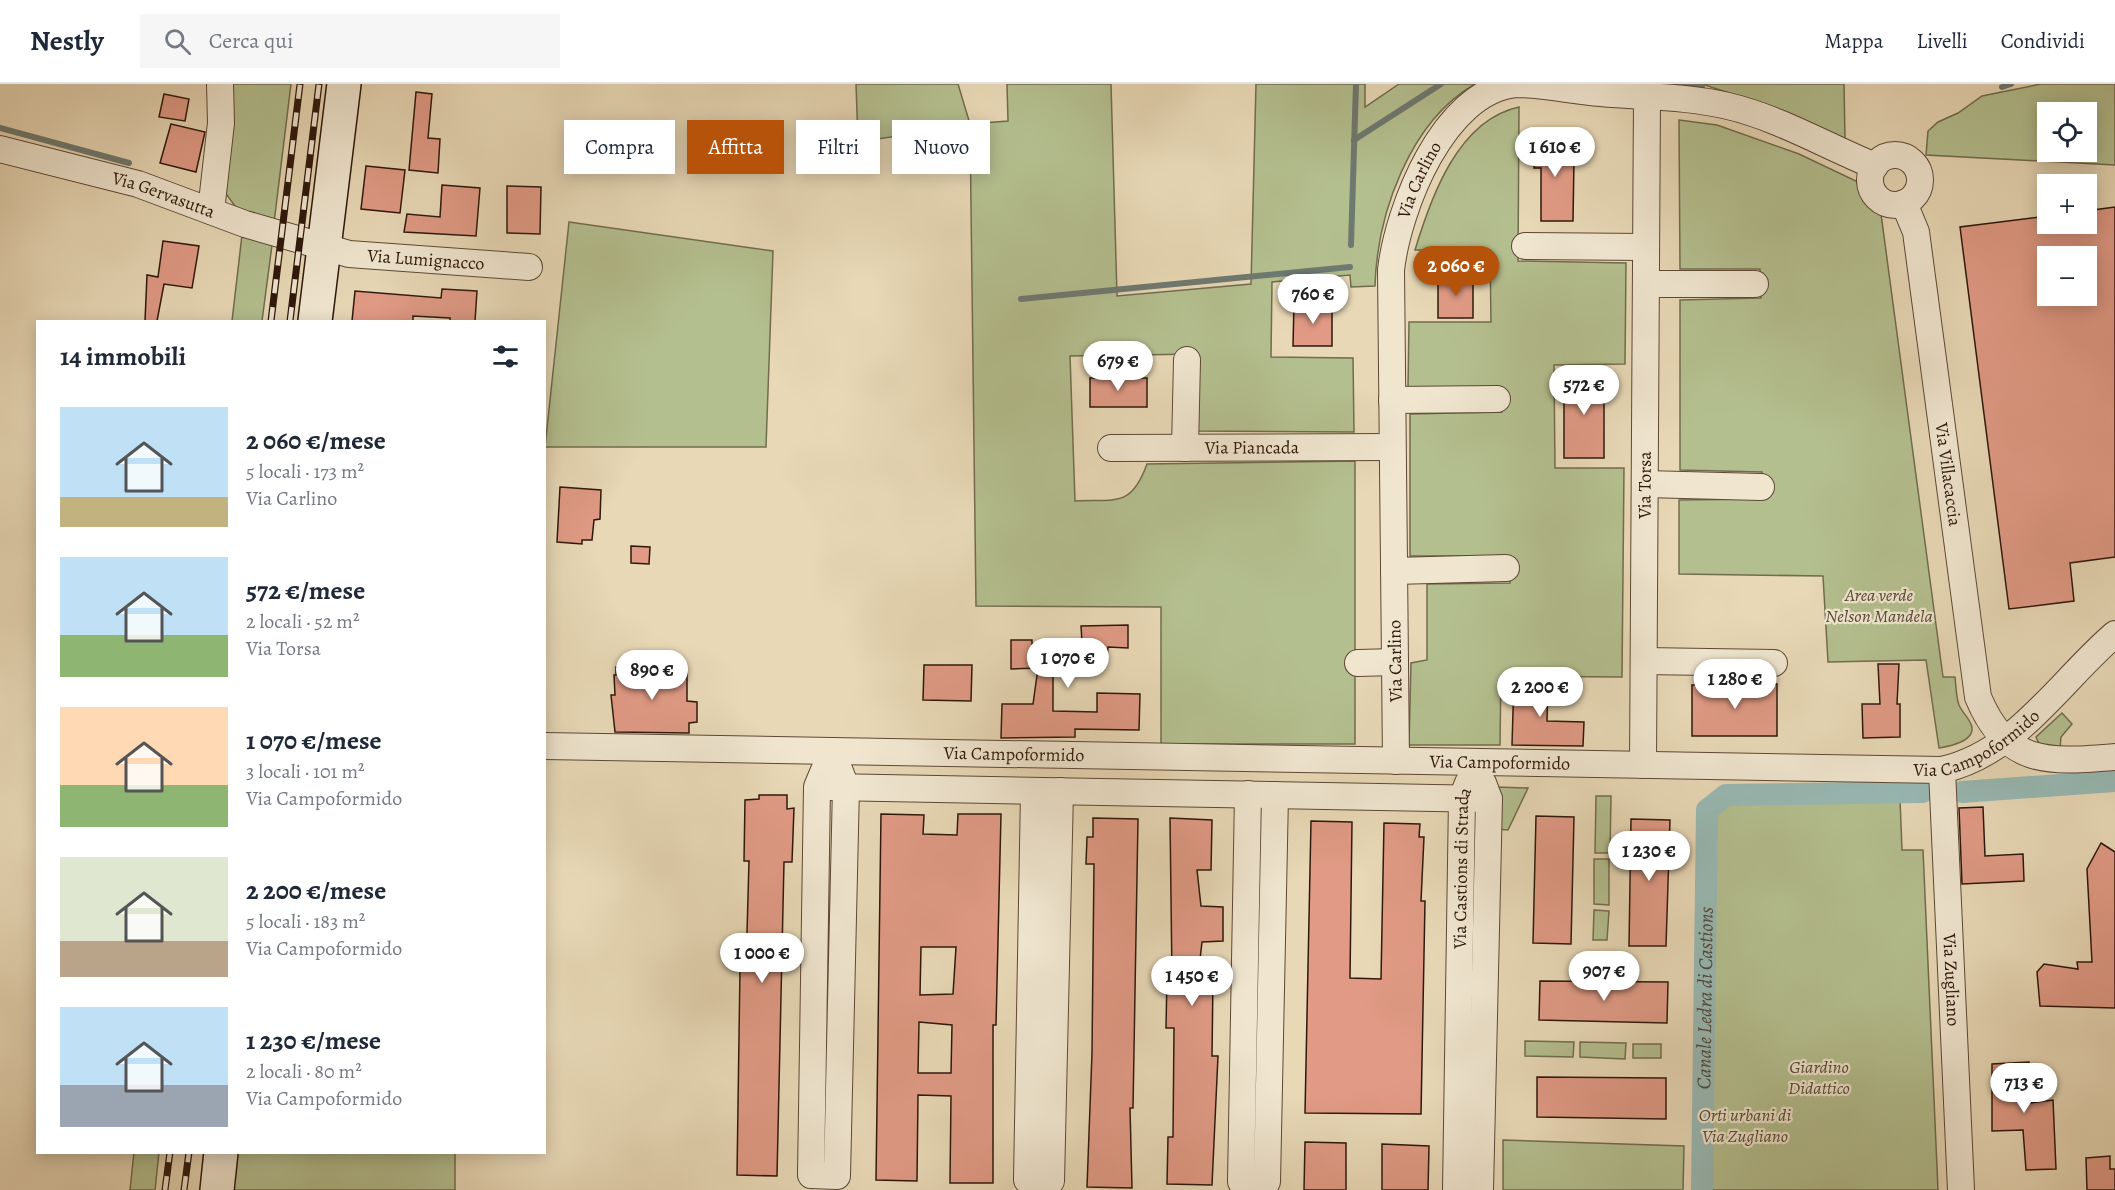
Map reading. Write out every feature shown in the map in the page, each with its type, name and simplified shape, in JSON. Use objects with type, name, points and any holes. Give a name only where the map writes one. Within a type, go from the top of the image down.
[{"type":"main road","points":[[315,320],[344,84]]},
{"type":"main road","points":[[217,1190],[221,1154]]},
{"type":"street","points":[[211,211],[221,123],[220,84]]},
{"type":"street","name":"Via Carlino","points":[[1396,760],[1392,447],[1393,256],[1415,186],[1442,136],[1471,105],[1487,94],[1515,84],[1688,99],[1727,105],[1759,115],[1875,166]]},
{"type":"street","name":"Via Torsa","points":[[1643,765],[1647,96]]},
{"type":"street","name":"Via Gervasutta","points":[[0,149],[138,184],[211,211],[324,247]]},
{"type":"street","points":[[1893,156],[1900,156],[1913,163],[1920,177],[1917,192],[1904,203],[1889,204],[1876,195],[1870,181],[1875,166],[1880,161],[1893,156]]},
{"type":"street","name":"Via Villacaccia","points":[[1904,203],[1916,232],[1975,687],[1983,709],[2007,739],[2024,754],[2051,760],[2115,757]]},
{"type":"street","points":[[1525,246],[1646,247]]},
{"type":"street","name":"Via Lumignacco","points":[[324,247],[349,254],[529,267]]},
{"type":"street","points":[[1646,284],[1755,284]]},
{"type":"street","points":[[1185,448],[1187,360]]},
{"type":"street","points":[[1392,400],[1497,399]]},
{"type":"street","name":"Via Piancada","points":[[1111,448],[1392,447]]},
{"type":"street","points":[[1645,484],[1761,487]]},
{"type":"street","points":[[1394,571],[1506,568]]},
{"type":"street","name":"Via Campoformido","points":[[546,746],[1942,770],[1967,764],[2007,739],[2115,634]]},
{"type":"street","points":[[1644,661],[1774,663]]},
{"type":"street","points":[[1358,663],[1395,662]]},
{"type":"street","points":[[832,751],[846,788],[837,1176],[811,1174],[817,787],[832,751]]},
{"type":"street","name":"Via Castions di Strada","points":[[1456,1190],[1462,798],[1476,762]]},
{"type":"street","name":"Via Castions di Strada","points":[[1476,762],[1489,799],[1480,1190]]},
{"type":"street","name":"Via Zugliano","points":[[1942,770],[1961,1190]]},
{"type":"street","name":"Via Campoformido","points":[[817,787],[1489,799]]},
{"type":"street","name":"Via Campoformido","points":[[1034,791],[1027,1180],[1051,1181],[1060,791]]},
{"type":"street","points":[[1248,794],[1241,1182],[1267,1182],[1275,795]]},
{"type":"green space","points":[[230,84],[291,84],[274,223],[237,209],[224,191]]},
{"type":"green space","points":[[856,84],[958,84],[969,120],[892,120],[892,137],[880,139],[880,120],[857,120]]},
{"type":"green space","points":[[1007,84],[1111,84],[1117,296],[1251,284],[1256,84],[1365,84],[1365,107],[1399,84],[1475,84],[1452,100],[1432,121],[1415,145],[1401,172],[1382,229],[1375,286],[1351,287],[1350,275],[1272,282],[1271,357],[1353,358],[1354,432],[1195,431],[1196,354],[1070,356],[1075,501],[1112,500],[1128,495],[1135,488],[1147,464],[1355,461],[1355,744],[1161,744],[1161,607],[976,606],[971,174],[990,174],[990,122],[1008,121]]},
{"type":"green space","points":[[1702,84],[1844,84],[1845,139],[1768,106]]},
{"type":"green space","points":[[2041,84],[2115,84],[2115,165],[2058,162],[2097,162],[2097,102],[2037,102],[2037,161],[1926,155],[1928,131],[1938,122],[1958,113],[1982,96]]},
{"type":"green space","points":[[1519,107],[1518,261],[1626,263],[1625,364],[1554,365],[1555,468],[1624,468],[1622,677],[1501,676],[1500,745],[1409,745],[1411,663],[1427,660],[1427,584],[1510,583],[1509,556],[1410,556],[1410,414],[1502,412],[1501,389],[1408,388],[1409,322],[1491,322],[1490,250],[1415,250],[1439,185],[1464,144],[1479,127],[1498,115]]},
{"type":"green space","name":"Area verde Nelson Mandela","points":[[1679,120],[1717,125],[1799,154],[1856,181],[1868,204],[1881,214],[1943,677],[1955,677],[1959,705],[1972,728],[1968,738],[1963,741],[1939,748],[1926,660],[1828,662],[1823,576],[1679,574],[1679,500],[1762,499],[1762,472],[1680,470],[1680,300],[1761,298],[1760,269],[1680,269]]},
{"type":"green space","points":[[569,222],[773,251],[766,447],[546,447]]},
{"type":"green space","points":[[242,235],[272,245],[262,320],[232,320]]},
{"type":"green space","points":[[2062,713],[2072,724],[2061,737],[2060,748],[2040,746],[2036,737]]},
{"type":"green space","points":[[1496,787],[1528,788],[1508,830],[1495,829]]},
{"type":"green space","points":[[1596,796],[1611,796],[1610,853],[1595,853]]},
{"type":"green space","name":"Giardino Didattico","points":[[1726,797],[1900,799],[1902,850],[1923,850],[1938,1190],[1705,1190],[1710,811]]},
{"type":"green space","points":[[1594,859],[1609,859],[1609,905],[1594,904]]},
{"type":"green space","points":[[1594,910],[1609,911],[1607,940],[1593,940]]},
{"type":"green space","points":[[1525,1041],[1574,1042],[1573,1057],[1525,1056]]},
{"type":"green space","points":[[1580,1042],[1626,1043],[1625,1059],[1580,1057]]},
{"type":"green space","points":[[1633,1044],[1661,1044],[1661,1058],[1633,1058]]},
{"type":"green space","points":[[1503,1140],[1684,1146],[1683,1190],[1503,1190]]},
{"type":"green space","points":[[134,1154],[159,1154],[155,1190],[130,1190]]},
{"type":"green space","points":[[234,1154],[455,1154],[455,1190],[229,1190]]},
{"type":"building","points":[[416,92],[432,94],[428,138],[440,139],[438,173],[409,170]]},
{"type":"building","points":[[164,94],[189,99],[185,121],[159,117]]},
{"type":"building","points":[[171,124],[205,132],[196,172],[160,163]]},
{"type":"building","points":[[1535,134],[1560,135],[1560,142],[1567,142],[1566,159],[1574,159],[1573,221],[1541,221],[1541,168],[1534,168]]},
{"type":"building","points":[[366,166],[405,170],[400,213],[361,209]]},
{"type":"building","points":[[442,185],[480,188],[476,236],[404,232],[407,214],[440,217]]},
{"type":"building","points":[[507,186],[541,187],[540,234],[507,233]]},
{"type":"building","points":[[2115,207],[2115,557],[2070,563],[2074,601],[2009,609],[1960,227],[2037,217],[2037,234],[2097,234],[2097,209]]},
{"type":"building","points":[[163,241],[199,246],[192,288],[164,284],[157,320],[145,320],[147,275],[158,277]]},
{"type":"building","points":[[1438,276],[1473,276],[1473,318],[1438,318]]},
{"type":"building","points":[[442,289],[477,291],[475,320],[413,316],[413,320],[352,320],[355,291],[441,298]]},
{"type":"building","points":[[1294,303],[1332,304],[1332,346],[1293,346]]},
{"type":"building","points":[[1564,374],[1604,374],[1604,458],[1564,458]]},
{"type":"building","points":[[1090,378],[1147,378],[1147,407],[1090,407]]},
{"type":"building","points":[[560,487],[601,490],[600,519],[594,520],[592,540],[582,540],[582,544],[557,542]]},
{"type":"building","points":[[631,546],[650,547],[649,564],[631,563]]},
{"type":"building","points":[[1128,625],[1128,648],[1108,647],[1107,659],[1053,660],[1053,711],[1097,712],[1097,693],[1140,694],[1139,730],[1075,729],[1075,737],[1001,738],[1002,704],[1033,704],[1038,668],[1011,669],[1011,640],[1032,640],[1032,644],[1082,642],[1081,626]]},
{"type":"building","points":[[1878,664],[1899,664],[1897,704],[1900,704],[1900,737],[1863,738],[1862,704],[1880,704]]},
{"type":"building","points":[[924,665],[972,665],[971,701],[923,700]]},
{"type":"building","points":[[638,666],[638,668],[687,667],[687,701],[697,702],[697,722],[689,723],[689,733],[615,732],[611,695],[615,695],[616,667]]},
{"type":"building","points":[[1514,678],[1548,678],[1547,721],[1584,722],[1583,746],[1512,745]]},
{"type":"building","points":[[1777,684],[1777,736],[1692,736],[1692,685]]},
{"type":"building","points":[[759,795],[787,795],[787,809],[794,808],[792,862],[784,862],[777,1176],[737,1175],[740,968],[746,968],[749,861],[744,861],[745,800],[759,799]]},
{"type":"building","points":[[1983,807],[1985,856],[2023,854],[2024,881],[1962,884],[1959,808]]},
{"type":"building","points":[[881,814],[924,815],[923,834],[957,835],[958,814],[1001,814],[996,1025],[993,1025],[993,1183],[950,1183],[951,1096],[918,1095],[917,1181],[876,1180]],"holes":[[[921,947],[956,947],[953,994],[920,995]],[[919,1022],[952,1025],[951,1073],[918,1073]]]},
{"type":"building","points":[[1536,816],[1574,817],[1571,944],[1533,943]]},
{"type":"building","points":[[1093,818],[1138,819],[1133,1108],[1130,1108],[1132,1188],[1087,1187],[1092,1053],[1094,864],[1086,864],[1087,837],[1093,837]]},
{"type":"building","points":[[1170,818],[1212,820],[1211,870],[1197,870],[1201,906],[1223,907],[1223,941],[1202,942],[1198,977],[1213,977],[1212,1056],[1218,1056],[1212,1185],[1167,1184],[1168,1137],[1173,1137],[1174,1028],[1166,1028],[1167,977],[1172,977]]},
{"type":"building","points":[[1631,819],[1670,820],[1666,946],[1629,946]]},
{"type":"building","points":[[1311,821],[1352,822],[1350,978],[1381,979],[1384,823],[1420,824],[1419,837],[1424,837],[1421,901],[1425,901],[1421,1114],[1305,1113]]},
{"type":"building","points":[[2101,843],[2115,852],[2115,1008],[2040,1006],[2037,972],[2044,964],[2078,969],[2077,962],[2092,962],[2087,869]]},
{"type":"building","points":[[1540,981],[1668,982],[1667,1023],[1539,1020]]},
{"type":"building","points":[[2029,1062],[2031,1103],[2053,1100],[2056,1169],[2026,1170],[2023,1130],[1992,1131],[1992,1064]]},
{"type":"building","points":[[1537,1077],[1666,1078],[1666,1119],[1537,1117]]},
{"type":"building","points":[[1305,1142],[1346,1143],[1346,1190],[1304,1190]]},
{"type":"building","points":[[1382,1144],[1429,1146],[1428,1190],[1382,1190]]},
{"type":"building","points":[[2110,1156],[2110,1169],[2115,1169],[2115,1190],[2087,1190],[2086,1158]]},
{"type":"waterway","points":[[1351,245],[1356,84]]},
{"type":"waterway","points":[[1354,140],[1441,84]]},
{"type":"waterway","points":[[1677,84],[1702,86]]},
{"type":"waterway","points":[[2002,87],[2011,84]]},
{"type":"waterway","points":[[0,128],[129,163]]},
{"type":"waterway","points":[[1021,299],[1350,267]]},
{"type":"waterway","name":"Canale Ledra di Castions","points":[[1962,792],[2115,781]]},
{"type":"waterway","name":"Canale Ledra di Castions","points":[[1702,1190],[1707,810],[1726,795],[1922,792]]},
{"type":"railway","points":[[271,320],[300,84]]},
{"type":"railway","points":[[290,320],[319,84]]},
{"type":"railway","points":[[165,1190],[170,1154]]},
{"type":"railway","points":[[184,1190],[189,1154]]},
{"type":"park label","name":"Orti urbani di Via Zugliano","points":[[1745,1125]]}]
